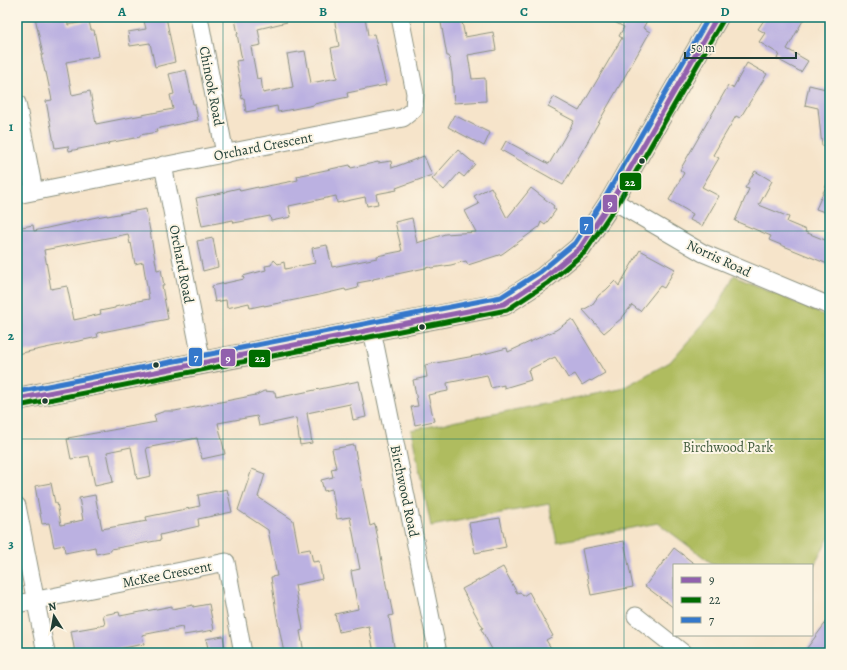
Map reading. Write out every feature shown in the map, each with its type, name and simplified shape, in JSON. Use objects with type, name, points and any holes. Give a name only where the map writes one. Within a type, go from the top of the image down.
[{"type":"street","name":"Chinook Road","points":[[199,17],[225,154]]},
{"type":"street","name":"Orchard Crescent","points":[[17,195],[403,118],[414,109],[415,93],[400,17]]},
{"type":"street","points":[[17,399],[504,304],[544,278],[580,248],[612,200],[711,19]]},
{"type":"street","points":[[17,103],[34,191]]},
{"type":"street","name":"Orchard Road","points":[[163,165],[202,363]]},
{"type":"street","name":"Norris Road","points":[[612,200],[703,253],[830,306]]},
{"type":"street","name":"Birchwood Road","points":[[372,330],[438,653]]},
{"type":"street","points":[[17,506],[46,653]]},
{"type":"street","name":"McKee Crescent","points":[[17,604],[226,562],[243,653]]},
{"type":"street","points":[[636,616],[673,650]]},
{"type":"green space","name":"Birchwood Park","points":[[734,275],[830,318],[830,536],[813,567],[813,564],[713,564],[658,523],[557,542],[549,504],[431,526],[411,430],[621,389],[670,362],[717,308]]},
{"type":"building","points":[[35,17],[66,17],[68,25],[89,21],[91,30],[94,30],[99,56],[66,62],[72,95],[90,91],[96,124],[173,109],[170,95],[174,94],[169,74],[186,70],[198,120],[156,129],[157,132],[140,135],[140,137],[94,147],[69,151],[68,146],[55,148],[46,101],[52,100],[41,55],[43,55]]},
{"type":"building","points":[[143,17],[166,17],[175,62],[155,67],[150,43],[130,46],[128,32],[146,29]]},
{"type":"building","points":[[244,17],[286,17],[287,22],[258,29],[261,45],[251,47],[257,79],[261,78],[263,93],[293,87],[287,54],[305,51],[311,83],[337,78],[331,48],[339,46],[334,17],[365,17],[368,35],[374,34],[386,85],[347,93],[348,97],[278,112],[277,106],[246,112],[244,98],[242,99],[236,61],[242,60],[235,19]]},
{"type":"building","points":[[440,17],[461,17],[465,37],[493,32],[496,50],[468,55],[472,79],[485,78],[486,101],[454,103],[452,73],[449,56],[447,56]]},
{"type":"building","points":[[605,17],[649,17],[643,28],[650,32],[563,185],[501,150],[506,141],[549,164],[574,121],[548,107],[554,97],[579,111],[622,38],[619,36],[624,27]]},
{"type":"building","points":[[766,17],[805,17],[787,49],[808,61],[801,72],[777,59],[779,54],[759,42],[765,33],[758,29]]},
{"type":"building","points":[[747,63],[767,74],[740,118],[736,116],[713,155],[719,158],[702,187],[719,196],[702,226],[690,220],[693,214],[669,200],[684,173],[680,170],[728,86],[733,88]]},
{"type":"building","points":[[809,85],[830,90],[830,146],[822,146],[818,108],[805,105]]},
{"type":"building","points":[[454,115],[490,133],[484,146],[448,127]]},
{"type":"building","points":[[458,150],[475,164],[464,177],[459,173],[444,190],[432,179]]},
{"type":"building","points":[[424,156],[432,175],[396,188],[397,190],[376,194],[378,204],[367,206],[365,197],[337,203],[336,196],[289,206],[291,217],[271,221],[270,216],[234,223],[233,220],[202,226],[196,198],[239,188],[240,191],[298,180],[297,176],[350,165],[351,168],[378,162],[391,161],[392,168]]},
{"type":"building","points":[[755,171],[772,181],[759,205],[789,217],[787,222],[806,230],[805,232],[830,242],[830,265],[769,240],[771,236],[735,221],[749,189],[745,188]]},
{"type":"building","points":[[830,177],[830,214],[816,209]]},
{"type":"building","points":[[491,187],[507,218],[531,188],[554,206],[553,208],[556,210],[545,225],[541,222],[539,227],[502,254],[468,265],[466,261],[451,265],[430,267],[357,283],[358,288],[346,291],[345,289],[264,306],[250,308],[249,303],[227,308],[226,300],[215,302],[212,286],[244,279],[243,276],[266,270],[265,266],[271,265],[274,260],[278,264],[284,262],[285,269],[315,263],[312,248],[327,245],[332,267],[377,258],[377,256],[402,251],[395,222],[412,218],[417,243],[445,234],[476,232],[465,211],[479,204],[474,196]]},
{"type":"building","points":[[146,209],[157,270],[161,269],[164,286],[162,286],[168,319],[97,333],[98,337],[17,354],[17,228],[33,225],[34,231]],"holes":[[[128,234],[130,244],[131,243],[135,264],[143,262],[149,299],[132,302],[100,311],[101,314],[74,320],[67,286],[51,289],[44,250]]]},
{"type":"building","points":[[213,238],[218,267],[203,271],[197,241]]},
{"type":"building","points":[[640,250],[675,269],[664,288],[660,286],[640,311],[632,305],[622,318],[604,333],[583,310],[592,305],[599,295],[615,281],[619,286]]},
{"type":"building","points":[[572,319],[605,373],[582,385],[575,374],[568,378],[555,357],[528,370],[531,380],[504,388],[504,385],[491,388],[487,375],[447,383],[448,391],[428,395],[434,421],[415,425],[411,407],[418,406],[413,380],[427,377],[425,365],[480,355],[507,348],[508,352],[556,330]]},
{"type":"building","points":[[359,381],[366,417],[353,420],[350,404],[307,413],[312,443],[300,445],[296,418],[259,426],[257,416],[218,423],[225,454],[202,459],[197,438],[146,448],[151,476],[137,479],[131,447],[107,452],[113,482],[95,486],[89,456],[71,459],[68,438],[156,422],[154,415],[165,411],[175,411],[256,395],[264,391],[275,392],[276,398]]},
{"type":"building","points":[[354,445],[370,526],[375,524],[393,615],[389,616],[395,653],[374,653],[369,626],[339,632],[335,614],[358,609],[351,571],[360,569],[350,517],[337,519],[332,489],[324,491],[321,480],[333,477],[331,469],[336,468],[332,449]]},
{"type":"building","points":[[252,469],[265,474],[258,497],[293,520],[299,551],[310,549],[313,562],[319,561],[322,579],[295,585],[303,630],[300,631],[304,653],[284,653],[271,577],[277,576],[268,530],[238,510]]},
{"type":"building","points":[[51,483],[55,503],[57,503],[61,525],[83,520],[79,498],[95,495],[102,529],[147,521],[146,517],[200,506],[198,495],[227,489],[232,512],[198,519],[199,526],[160,535],[161,540],[111,549],[111,551],[96,554],[95,547],[65,553],[64,545],[54,547],[49,523],[42,524],[35,486]]},
{"type":"building","points":[[500,518],[506,547],[475,553],[469,523]]},
{"type":"building","points":[[624,541],[633,587],[591,595],[582,549]]},
{"type":"building","points":[[674,548],[695,564],[673,564],[673,607],[645,586]]},
{"type":"building","points":[[503,567],[517,593],[520,592],[523,596],[529,592],[553,636],[546,640],[551,648],[542,653],[494,653],[481,629],[483,628],[462,589]]},
{"type":"building","points":[[209,604],[214,630],[184,635],[182,627],[142,635],[144,644],[98,653],[75,653],[71,631],[105,625],[103,615],[119,612],[120,616],[172,606],[172,609]]},
{"type":"building","points":[[830,617],[830,653],[813,653],[807,648]]},
{"type":"building","points":[[223,636],[226,653],[209,653],[206,639]]},
{"type":"transit line","name":"7","points":[[17,392],[501,297],[540,272],[575,243],[606,196],[709,17]]},
{"type":"transit line","name":"9","points":[[17,399],[504,304],[544,278],[580,248],[612,200],[717,17]]},
{"type":"transit line","name":"22","points":[[18,406],[507,310],[548,283],[585,252],[618,203],[723,20]]}]
